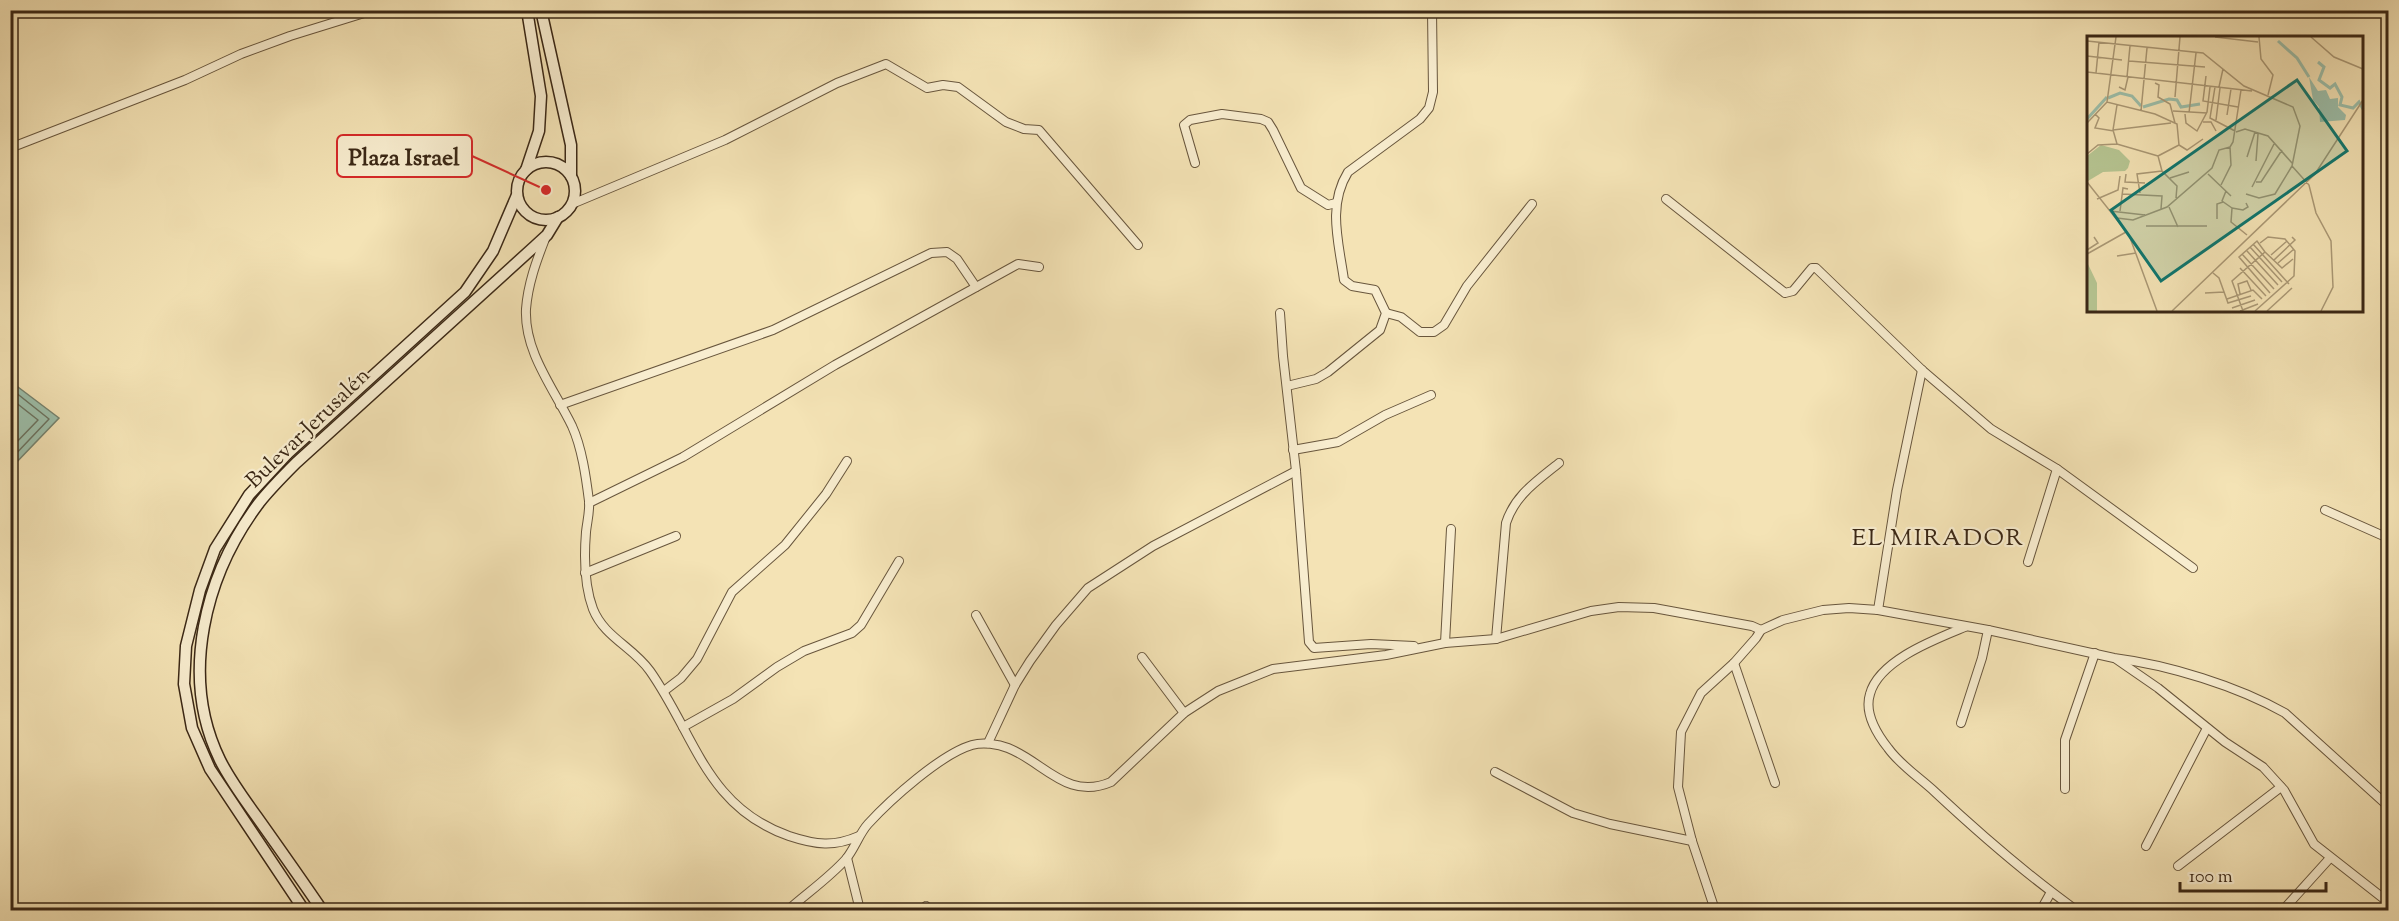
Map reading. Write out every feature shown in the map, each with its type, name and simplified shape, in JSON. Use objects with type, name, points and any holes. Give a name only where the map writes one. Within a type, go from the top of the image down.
[{"type":"main road","points":[[527,10],[541,96],[539,131],[526,170],[518,181],[517,195],[525,211],[532,216],[550,220],[558,217],[572,204],[575,195],[571,176],[571,145],[540,10]]},
{"type":"main road","points":[[526,170],[538,163],[547,162],[556,164],[571,176]]},
{"type":"main road","name":"Bulevar Jerusalén","points":[[304,910],[210,769],[192,728],[184,684],[186,646],[200,590],[215,549],[249,495],[287,454],[465,292],[493,250],[517,195]]},
{"type":"main road","name":"Bulevar Jerusalén","points":[[322,910],[220,761],[209,734],[202,709],[200,649],[214,588],[236,538],[271,489],[296,463],[547,235],[558,217]]},
{"type":"main road","points":[[2388,607],[2388,646]]},
{"type":"street","points":[[10,148],[185,80],[241,54],[374,10]]},
{"type":"street","points":[[1287,386],[1316,379],[1328,372],[1380,330],[1386,313],[1375,290],[1352,285],[1344,280],[1335,214],[1336,203],[1342,182],[1348,172],[1420,119],[1429,108],[1433,92],[1432,10]]},
{"type":"street","points":[[572,204],[724,140],[837,83],[886,64],[927,88],[943,85],[958,87],[1006,122],[1024,129],[1039,130],[1138,245]]},
{"type":"street","points":[[1195,163],[1184,125],[1191,120],[1222,114],[1261,119],[1268,122],[1273,130],[1301,188],[1328,205],[1336,203]]},
{"type":"street","points":[[1666,200],[1785,293],[1792,291],[1812,268],[1816,268],[1922,370],[1991,429],[2057,469],[2193,568]]},
{"type":"street","points":[[1386,313],[1401,317],[1420,332],[1434,332],[1444,326],[1467,286],[1532,204]]},
{"type":"street","points":[[547,235],[532,272],[526,311],[531,346],[578,442],[589,503],[585,573],[593,609],[603,627],[644,663],[664,691],[702,764],[744,812],[770,829],[795,838],[831,845],[859,836]]},
{"type":"street","points":[[560,405],[773,330],[931,253],[947,252],[957,260],[976,287]]},
{"type":"street","points":[[589,503],[683,457],[835,365],[1018,264],[1039,267]]},
{"type":"street","points":[[1280,313],[1296,471],[1309,642],[1314,648],[1371,644],[1425,647]]},
{"type":"street","points":[[1878,610],[1897,490],[1922,370]]},
{"type":"street","points":[[1293,450],[1338,442],[1385,415],[1431,395]]},
{"type":"street","points":[[664,691],[681,678],[697,659],[732,592],[784,545],[826,494],[847,461]]},
{"type":"street","points":[[1496,639],[1506,523],[1510,511],[1520,496],[1559,462]]},
{"type":"street","points":[[2028,562],[2057,469]]},
{"type":"street","points":[[988,743],[1015,684],[1056,625],[1088,588],[1153,546],[1296,471]]},
{"type":"street","points":[[2325,510],[2388,538]]},
{"type":"street","points":[[1445,643],[1451,529]]},
{"type":"street","points":[[585,573],[676,536]]},
{"type":"street","points":[[683,727],[733,699],[777,667],[804,651],[852,633],[861,625],[899,561]]},
{"type":"street","points":[[790,910],[847,858],[868,824],[928,770],[949,755],[973,744],[988,743],[1009,748],[1068,784],[1102,786],[1111,782],[1184,713],[1218,691],[1273,669],[1386,655],[1445,643],[1496,639],[1592,611],[1619,607],[1654,608],[1752,626],[1761,630]]},
{"type":"street","points":[[1715,910],[1692,841],[1678,787],[1681,732],[1701,693],[1734,663],[1761,630],[1783,620],[1823,610],[1849,608],[1878,610],[1988,630],[2114,658],[2149,663],[2267,703],[2302,726],[2388,806]]},
{"type":"street","points":[[976,615],[1015,684]]},
{"type":"street","points":[[1965,627],[1905,655],[1879,679],[1870,691],[1868,701],[1875,729],[1890,751],[1985,838],[2076,910]]},
{"type":"street","points":[[1961,723],[1982,658],[1988,630]]},
{"type":"street","points":[[2065,789],[2065,740],[2095,653]]},
{"type":"street","points":[[1142,657],[1184,713]]},
{"type":"street","points":[[2114,658],[2263,767],[2281,787],[2314,844],[2388,902]]},
{"type":"street","points":[[1734,663],[1775,783]]},
{"type":"street","points":[[2146,846],[2207,728]]},
{"type":"street","points":[[1495,772],[1573,813],[1610,824],[1692,841]]},
{"type":"street","points":[[2178,866],[2281,787]]},
{"type":"street","points":[[847,858],[860,910]]},
{"type":"street","points":[[2283,910],[2330,858]]},
{"type":"street","points":[[2041,910],[2051,892]]},
{"type":"water","points":[[10,381],[59,418],[11,468],[10,468]]},
{"type":"place","name":"Plaza Israel","points":[[546,190]]},
{"type":"district","name":"EL MIRADOR","points":[[1938,539]]}]
